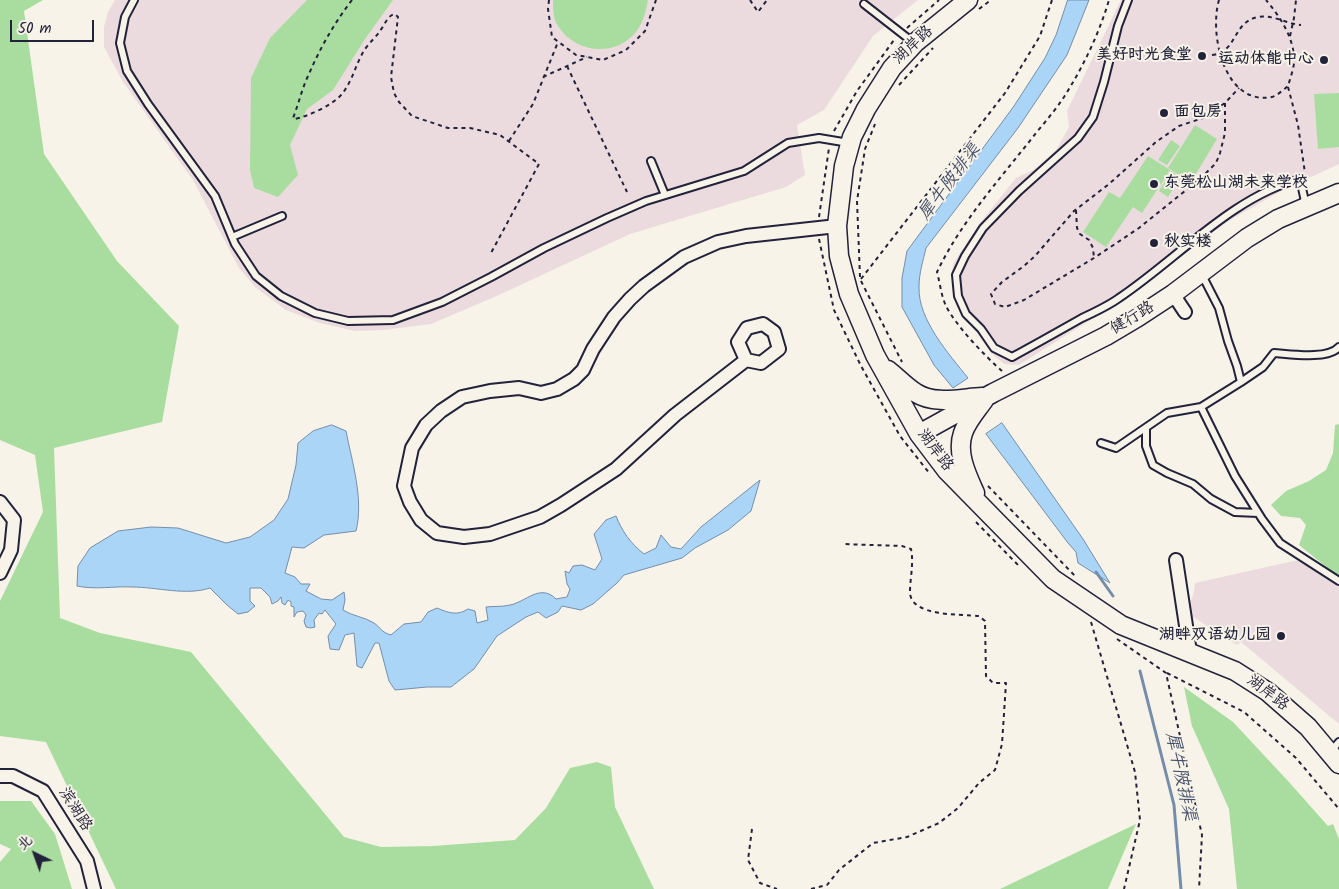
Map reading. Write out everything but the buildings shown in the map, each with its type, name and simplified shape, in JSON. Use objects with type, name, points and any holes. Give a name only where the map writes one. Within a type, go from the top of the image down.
[{"type":"street","name":"湖岸路","points":[[972,6],[915,43],[892,68],[866,109],[850,144],[844,166],[837,226],[839,256],[849,294],[881,365],[919,434],[947,471],[1053,578],[1097,618],[1121,625],[1234,671],[1268,692],[1336,753]]},
{"type":"street","name":"健行路","points":[[919,434],[988,396],[1106,336],[1173,294],[1247,238],[1278,219],[1339,193]]},
{"type":"street","points":[[746,360],[675,415],[616,469],[540,517],[490,534],[464,537],[437,533],[421,520],[410,502],[404,486],[412,448],[426,425],[440,411],[462,397],[490,390],[519,388],[541,393],[558,389],[574,379],[583,370],[593,349],[614,318],[630,299],[644,286],[684,257],[718,242],[746,236],[837,226]]},
{"type":"street","points":[[1173,294],[1185,312]]},
{"type":"street","points":[[881,365],[915,392],[929,399],[939,400],[988,396]]},
{"type":"street","points":[[979,502],[966,472],[961,452],[963,433],[971,417],[988,396]]},
{"type":"street","points":[[0,502],[14,520],[11,550],[0,573]]},
{"type":"street","points":[[1176,560],[1190,652]]},
{"type":"street","name":"滨湖路","points":[[0,776],[13,776],[43,791],[87,861],[94,889]]},
{"type":"lane","points":[[134,0],[125,17],[120,43],[127,70],[148,104],[215,196],[232,237],[256,276],[281,296],[315,313],[348,321],[393,320],[442,302],[544,248],[646,201],[744,171],[788,143],[819,138],[850,144]]},
{"type":"lane","points":[[1128,0],[1118,26],[1093,117],[1078,138],[1019,191],[983,228],[956,275],[958,296],[966,314],[981,329],[994,348],[1012,357],[1118,299],[1165,265],[1214,225],[1254,199],[1290,181],[1300,178],[1306,206]]},
{"type":"lane","points":[[864,4],[915,43]]},
{"type":"lane","points":[[651,161],[665,194]]},
{"type":"lane","points":[[232,237],[282,216]]},
{"type":"lane","points":[[1201,273],[1220,308],[1240,382]]},
{"type":"lane","points":[[1101,443],[1116,448],[1167,413],[1201,407],[1263,367],[1274,353],[1309,356],[1336,351],[1339,347]]},
{"type":"lane","points":[[1201,407],[1235,476],[1258,513],[1280,542],[1339,581]]},
{"type":"lane","points":[[1146,428],[1146,446],[1153,465],[1194,484],[1211,498],[1235,512],[1258,513]]},
{"type":"path","points":[[352,0],[308,74],[293,118],[301,118],[332,103],[341,95],[351,80],[366,48],[393,14],[398,18],[391,77],[394,93],[399,102],[412,116],[448,128],[470,128],[500,135],[539,164],[491,253]]},
{"type":"path","points":[[549,0],[548,10],[552,37],[576,56],[603,60],[626,50],[645,31],[656,0]]},
{"type":"path","points":[[750,0],[758,12],[767,0]]},
{"type":"path","points":[[972,6],[991,0]]},
{"type":"path","points":[[860,279],[1005,93],[1040,36],[1052,0]]},
{"type":"path","points":[[1219,0],[1216,10],[1215,31],[1220,54],[1229,78],[1239,88],[1253,96],[1273,97],[1288,86]]},
{"type":"path","points":[[1266,0],[1290,36],[1294,63],[1288,86],[1298,125],[1306,176]]},
{"type":"path","points":[[1290,36],[1296,0]]},
{"type":"path","points":[[1212,55],[1220,54],[1230,46],[1242,25],[1251,20],[1260,17],[1275,18],[1282,22],[1301,25]]},
{"type":"path","points":[[509,141],[533,104],[558,42]]},
{"type":"path","points":[[893,91],[933,48]]},
{"type":"path","points":[[543,77],[587,57]]},
{"type":"path","points":[[567,66],[627,192]]},
{"type":"path","points":[[1225,103],[1225,133],[1216,162],[1201,178],[1139,228],[1094,258],[1024,300],[1005,307],[994,304],[991,294],[1002,282],[1035,256],[1076,209],[1109,184],[1156,142],[1179,126],[1203,118],[1225,103],[1239,88]]},
{"type":"path","points":[[876,124],[865,149],[857,202],[860,279],[903,364]]},
{"type":"path","points":[[1076,209],[1077,228],[1080,234],[1089,240],[1093,248],[1094,258]]},
{"type":"path","points":[[984,482],[1081,582]]},
{"type":"path","points":[[811,889],[826,885],[839,870],[873,842],[907,837],[939,824],[958,808],[979,783],[995,770],[1002,744],[1006,683],[993,683],[986,676],[985,621],[979,616],[925,611],[914,605],[910,595],[913,559],[911,549],[902,546],[842,544]]},
{"type":"path","points":[[1113,637],[1166,673],[1244,712],[1296,758],[1339,809]]},
{"type":"path","points":[[1166,673],[1202,835],[1199,889]]},
{"type":"path","points":[[752,829],[748,860],[760,883],[777,889]]},
{"type":"shaded area","points":[[115,0],[918,0],[873,36],[824,110],[797,125],[805,175],[786,187],[630,234],[499,295],[431,324],[383,330],[355,331],[320,323],[286,310],[256,288],[239,268],[193,180],[123,82],[104,47],[104,27],[108,12]]},
{"type":"shaded area","name":"东莞松山湖未来学校","points":[[1121,0],[1339,0],[1339,164],[1283,190],[1228,221],[1136,291],[1019,365],[1004,364],[991,353],[963,313],[952,288],[953,264],[980,223],[1016,178],[1035,169],[1056,150],[1069,127],[1067,111]]},
{"type":"shaded area","name":"湖畔双语幼儿园","points":[[1298,560],[1339,582],[1339,724],[1241,642],[1237,645],[1187,613],[1195,583]]},
{"type":"green space","points":[[0,0],[43,0],[24,11],[44,154],[117,261],[179,326],[162,422],[54,448],[60,618],[100,633],[191,652],[344,837],[381,847],[433,846],[515,840],[546,808],[570,768],[597,762],[611,767],[615,807],[654,889],[116,889],[46,742],[0,736],[0,601],[43,512],[35,455],[0,440]]},
{"type":"green space","points":[[307,0],[393,0],[365,39],[333,90],[307,109],[290,145],[298,175],[278,197],[254,188],[250,170],[251,78],[270,38]]},
{"type":"green space","points":[[553,0],[648,0],[641,25],[636,32],[617,46],[607,49],[596,49],[585,47],[565,35],[555,20]]},
{"type":"green space","points":[[1339,93],[1339,147],[1318,149],[1314,94]]},
{"type":"green space","points":[[1195,125],[1217,139],[1191,182],[1168,168]]},
{"type":"green space","points":[[1171,140],[1180,146],[1167,165],[1158,160]]},
{"type":"green space","points":[[1148,156],[1170,170],[1142,213],[1133,207],[1106,247],[1083,232],[1109,192],[1120,198]]},
{"type":"green space","points":[[1171,171],[1181,177],[1168,197],[1159,191]]},
{"type":"green space","points":[[1339,424],[1339,577],[1299,545],[1306,525],[1300,518],[1281,516],[1271,505],[1286,491],[1309,481],[1326,470],[1333,453],[1335,425]]},
{"type":"green space","points":[[1184,687],[1233,722],[1328,826],[1333,824],[1339,839],[1339,889],[1237,889],[1229,809],[1192,726]]},
{"type":"green space","points":[[0,801],[31,801],[55,834],[72,889],[0,889],[0,862],[11,849],[0,844]]},
{"type":"green space","points":[[1136,824],[1108,889],[1000,889]]},
{"type":"water","points":[[1068,0],[1089,0],[1067,55],[1018,128],[926,248],[919,282],[920,299],[924,312],[936,336],[968,378],[953,388],[934,365],[902,307],[902,278],[907,251],[1014,106],[1045,58],[1056,35]]},
{"type":"water","points":[[1002,423],[1083,539],[1110,583],[1078,563],[1076,552],[986,434]]},
{"type":"water","points":[[332,425],[346,431],[358,493],[359,506],[356,531],[324,535],[304,548],[292,547],[285,573],[295,577],[301,584],[310,584],[306,591],[321,599],[332,600],[344,592],[343,610],[370,621],[391,635],[404,624],[421,622],[428,612],[437,608],[453,613],[468,609],[475,611],[477,623],[488,620],[486,607],[510,605],[539,593],[550,595],[556,599],[567,597],[570,589],[567,584],[565,571],[569,573],[573,566],[582,565],[595,570],[602,559],[594,534],[606,520],[616,516],[627,536],[644,554],[656,548],[661,535],[671,547],[681,549],[701,527],[760,480],[751,511],[728,530],[695,548],[682,558],[624,575],[593,604],[581,610],[562,606],[558,612],[546,618],[538,612],[526,617],[497,636],[474,669],[451,687],[395,690],[389,681],[379,643],[375,643],[362,668],[357,666],[354,633],[345,635],[339,650],[330,649],[328,636],[336,624],[325,610],[322,614],[319,613],[314,620],[315,627],[306,627],[304,621],[306,615],[303,611],[297,612],[294,617],[294,607],[291,606],[291,602],[288,600],[285,605],[282,603],[281,597],[272,604],[270,597],[261,588],[250,588],[250,601],[255,606],[248,612],[238,614],[210,588],[181,591],[142,587],[91,588],[77,586],[78,566],[90,548],[118,531],[151,527],[178,528],[226,543],[250,537],[274,520],[288,499],[296,465],[298,443],[313,431]]},
{"type":"waterway","name":"犀牛陂排渠","points":[[1096,572],[1113,596]]},
{"type":"waterway","name":"犀牛陂排渠","points":[[1140,671],[1174,805],[1181,889]]},
{"type":"place","name":"美好时光食堂","points":[[1202,56]]},
{"type":"place","name":"运动体能中心","points":[[1324,60]]},
{"type":"place","name":"面包房","points":[[1164,113]]},
{"type":"place","name":"东莞松山湖未来学校","points":[[1154,184]]},
{"type":"place","name":"秋实楼","points":[[1154,243]]},
{"type":"place","name":"湖畔双语幼儿园","points":[[1281,636]]}]
